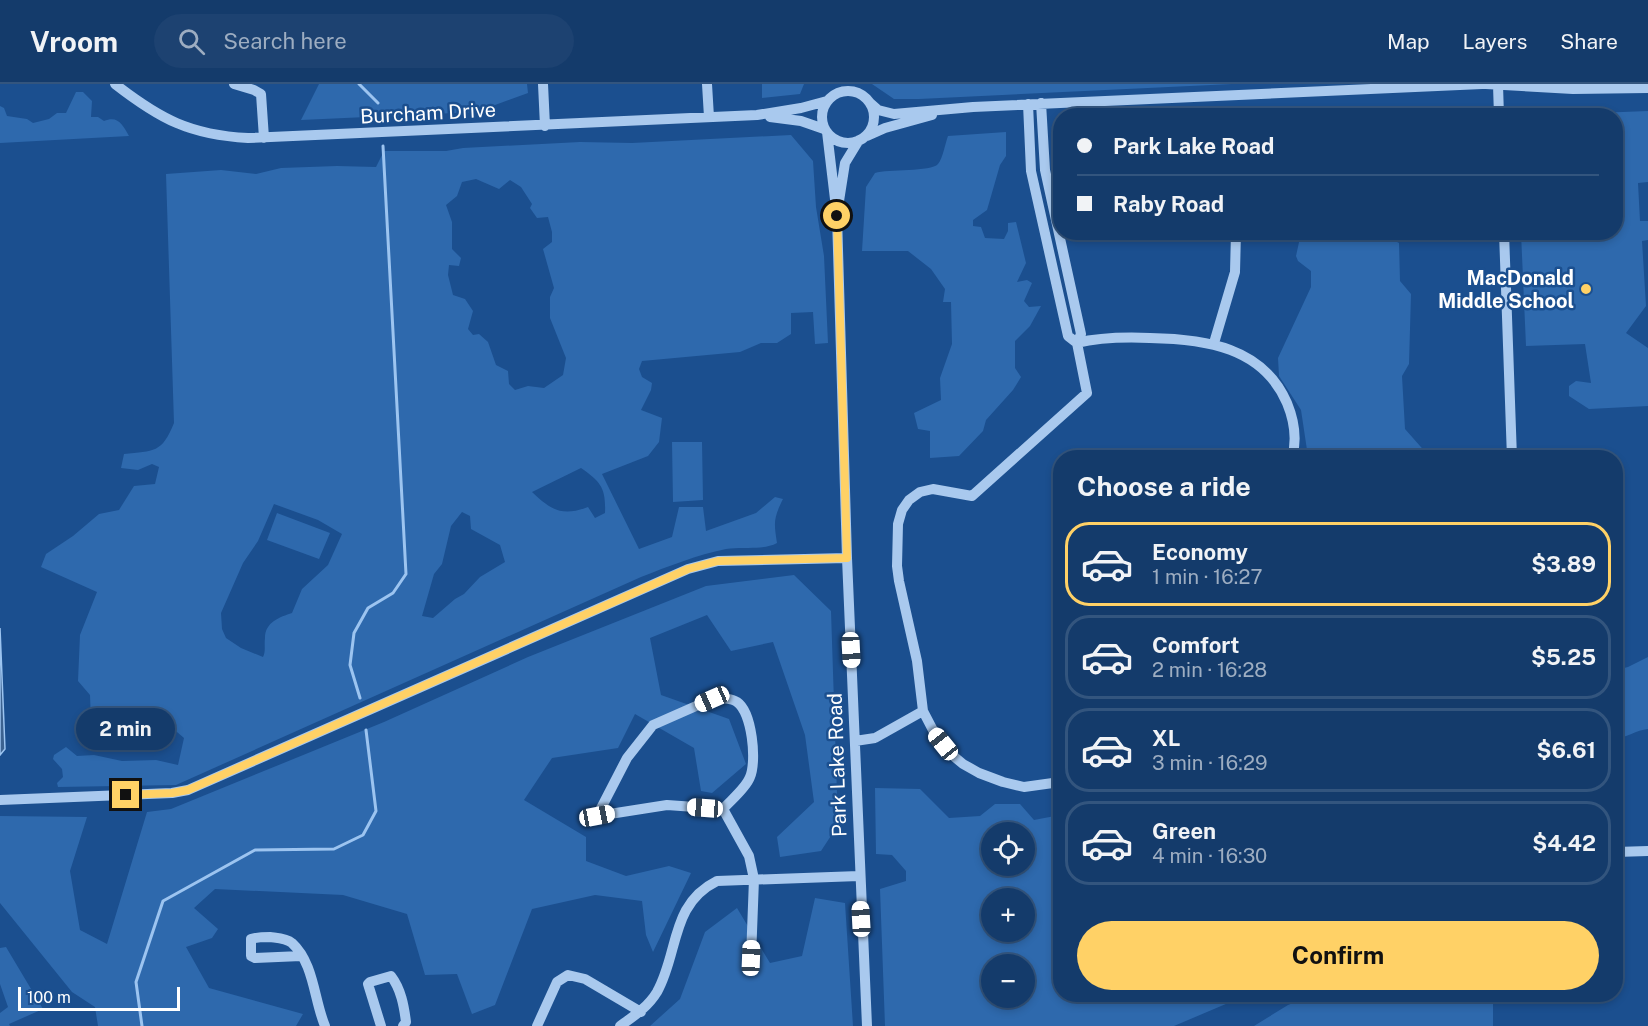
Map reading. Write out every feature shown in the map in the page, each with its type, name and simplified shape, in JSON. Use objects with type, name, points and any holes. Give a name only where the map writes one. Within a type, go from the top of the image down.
[{"type":"street","name":"Burcham Drive","points":[[114,84],[158,115],[188,129],[219,136],[264,138],[758,115],[801,108],[829,100]]},
{"type":"street","points":[[234,84],[261,94],[264,138]]},
{"type":"street","points":[[543,84],[545,126]]},
{"type":"street","points":[[707,84],[709,117]]},
{"type":"street","points":[[832,84],[829,100],[822,114],[826,131],[835,140],[842,142],[861,139],[885,128],[911,123],[944,111]]},
{"type":"street","points":[[855,84],[865,99],[873,118],[872,126],[861,139]]},
{"type":"street","points":[[829,100],[835,95],[848,92],[865,99],[878,110],[886,113],[1041,103],[1489,84],[1573,89],[1648,88]]},
{"type":"street","points":[[1489,84],[1496,108]]},
{"type":"street","points":[[1041,103],[1045,171],[1053,202]]},
{"type":"street","points":[[1028,104],[1031,171],[1068,336],[1077,343],[1123,337],[1178,338],[1214,343],[1240,353],[1258,366],[1276,384],[1290,410],[1294,428],[1294,450]]},
{"type":"street","name":"Burcham Drive","points":[[758,115],[801,121],[826,131]]},
{"type":"street","name":"Park Lake Road","points":[[826,131],[837,216],[847,558],[867,1026]]},
{"type":"street","name":"Park Lake Road","points":[[837,216],[845,163],[861,139]]},
{"type":"street","points":[[1044,228],[1053,226]]},
{"type":"street","points":[[1053,783],[1024,787],[979,773],[951,754],[935,734],[922,711],[917,662],[897,566],[898,524],[902,510],[909,500],[920,492],[933,489],[972,496],[1087,393],[1077,343],[1081,334],[1062,240]]},
{"type":"street","points":[[1214,343],[1235,272],[1236,240]]},
{"type":"street","points":[[1504,240],[1512,450]]},
{"type":"street","points":[[0,800],[172,793],[188,790],[688,569],[718,561],[847,558]]},
{"type":"street","points":[[723,698],[735,700],[741,705],[755,755],[750,778],[723,809],[667,805],[597,816],[627,758],[653,725],[712,699],[723,698]]},
{"type":"street","points":[[855,741],[875,738],[922,711]]},
{"type":"street","points":[[723,809],[749,856],[754,879],[751,958]]},
{"type":"street","points":[[1623,852],[1648,851]]},
{"type":"street","points":[[620,1026],[640,1012],[656,993],[667,971],[680,921],[702,889],[717,881],[859,876]]},
{"type":"street","points":[[301,956],[310,973],[325,1026]]},
{"type":"street","points":[[537,1026],[557,982],[568,975],[585,979],[640,1012]]},
{"type":"street","points":[[381,1026],[368,984],[391,976],[396,983],[405,1013],[406,1022],[403,1026]]},
{"type":"shaded area","points":[[319,84],[527,84],[528,93],[476,112],[301,120]]},
{"type":"shaded area","points":[[762,84],[804,84],[800,94],[762,98]]},
{"type":"shaded area","points":[[872,84],[1232,84],[894,99]]},
{"type":"shaded area","points":[[76,92],[83,92],[92,101],[91,117],[98,117],[104,121],[116,120],[129,136],[0,143],[0,106],[4,108],[7,116],[27,119],[33,123],[49,119],[57,113],[66,113]]},
{"type":"shaded area","name":"MacDonald Middle School","points":[[1648,111],[1648,182],[1638,183],[1640,221],[1648,221],[1648,240],[1642,241],[1646,306],[1626,333],[1648,348],[1648,406],[1589,409],[1569,396],[1569,386],[1576,381],[1591,383],[1585,344],[1526,346],[1521,240],[1623,240],[1623,112]]},
{"type":"shaded area","points":[[1006,132],[1006,156],[1000,165],[987,210],[973,220],[973,226],[981,227],[985,238],[1004,239],[1008,231],[1008,223],[1016,222],[1026,263],[1017,282],[1027,280],[1032,283],[1024,301],[1029,307],[1041,306],[1030,326],[1015,341],[1015,368],[1021,377],[1013,390],[986,420],[983,431],[959,456],[930,458],[930,431],[918,429],[914,413],[941,400],[940,378],[952,344],[951,302],[943,302],[945,289],[931,269],[908,251],[862,251],[866,187],[875,173],[934,167],[943,155],[948,136]]},
{"type":"shaded area","points":[[791,135],[813,161],[816,207],[824,256],[828,343],[815,344],[813,312],[791,313],[791,334],[777,343],[761,343],[740,352],[642,361],[639,369],[642,377],[652,383],[641,410],[662,418],[659,442],[648,456],[602,474],[639,549],[672,537],[679,507],[703,507],[706,531],[756,513],[775,497],[783,499],[775,521],[777,543],[759,548],[732,548],[715,551],[641,577],[176,785],[58,787],[57,783],[63,777],[62,769],[53,759],[54,755],[66,747],[77,756],[94,755],[122,761],[156,760],[178,765],[184,738],[170,726],[143,730],[117,722],[106,727],[91,722],[90,695],[78,681],[80,635],[97,592],[41,567],[46,554],[73,536],[99,514],[119,510],[134,486],[155,484],[159,467],[152,464],[138,470],[121,468],[124,454],[156,449],[170,433],[174,423],[166,174],[221,170],[256,174],[281,168],[376,167],[384,151],[446,151],[463,148],[580,142],[632,143]],"holes":[[[476,179],[499,189],[510,180],[521,187],[532,204],[530,208],[537,218],[548,217],[552,242],[543,249],[554,288],[550,297],[550,318],[566,358],[563,375],[544,388],[528,386],[515,390],[509,384],[508,371],[496,365],[488,342],[479,334],[473,335],[468,329],[473,311],[465,299],[453,295],[448,275],[449,265],[459,266],[461,258],[452,249],[452,222],[446,205],[457,196],[462,182]],[[581,468],[601,486],[605,513],[595,518],[588,507],[571,511],[557,510],[532,492]],[[274,504],[318,520],[342,534],[328,565],[302,589],[292,613],[270,624],[266,632],[263,657],[241,648],[226,638],[222,629],[221,613],[243,563],[258,541]],[[462,512],[470,516],[471,529],[500,545],[505,562],[480,577],[464,594],[433,618],[422,616],[434,574],[442,564],[451,526]]]},
{"type":"shaded area","points":[[1299,240],[1393,240],[1399,243],[1400,281],[1411,294],[1409,364],[1402,376],[1405,429],[1424,450],[1307,450],[1301,410],[1279,376],[1278,358],[1311,287],[1311,271],[1298,261],[1296,256]]},
{"type":"shaded area","points":[[672,442],[702,442],[703,500],[673,502]]},
{"type":"shaded area","points":[[277,513],[330,533],[319,559],[267,540]]},
{"type":"shaded area","points":[[794,575],[831,611],[838,825],[821,851],[780,857],[777,837],[814,802],[805,735],[773,642],[731,651],[707,615],[650,638],[661,695],[729,719],[746,764],[712,793],[701,791],[694,748],[635,714],[618,748],[552,758],[524,800],[586,837],[586,861],[626,876],[669,866],[691,873],[653,952],[646,935],[642,901],[595,895],[532,909],[495,1005],[472,1014],[457,974],[425,975],[407,914],[343,895],[215,889],[194,908],[218,929],[212,938],[186,947],[209,988],[303,1014],[296,1026],[98,1026],[95,1007],[72,992],[0,903],[0,816],[87,817],[70,871],[80,930],[107,944],[147,812],[171,809],[384,722],[528,657],[706,586]]},
{"type":"shaded area","points":[[0,628],[5,749],[0,755]]},
{"type":"shaded area","points":[[1648,657],[1648,729],[1623,737],[1623,668]]},
{"type":"shaded area","points":[[875,788],[920,789],[949,818],[980,816],[995,804],[1020,804],[1034,820],[1053,816],[1053,1002],[1231,1002],[1174,1026],[885,1026],[880,889],[906,881],[906,871],[892,855],[876,854]]},
{"type":"shaded area","points":[[815,898],[845,903],[853,1026],[650,1026],[680,999],[705,932],[737,908],[770,963],[802,956]]},
{"type":"shaded area","points":[[6,947],[43,1009],[9,1024],[10,1026],[0,1026],[0,1013],[8,1007],[0,984],[0,948]]},
{"type":"shaded area","points":[[1296,1002],[1493,1002],[1493,1026],[1254,1026]]},
{"type":"waterway","points":[[359,84],[378,103]]},
{"type":"waterway","points":[[360,698],[350,665],[354,633],[368,608],[393,593],[406,574],[383,146]]},
{"type":"waterway","points":[[142,1026],[136,982],[163,901],[255,850],[334,849],[363,835],[376,811],[366,730]]},
{"type":"place","name":"MacDonald Middle School","points":[[1586,289]]},
{"type":"route","points":[[126,795],[188,790],[688,569],[718,561],[847,558],[837,216]]}]
